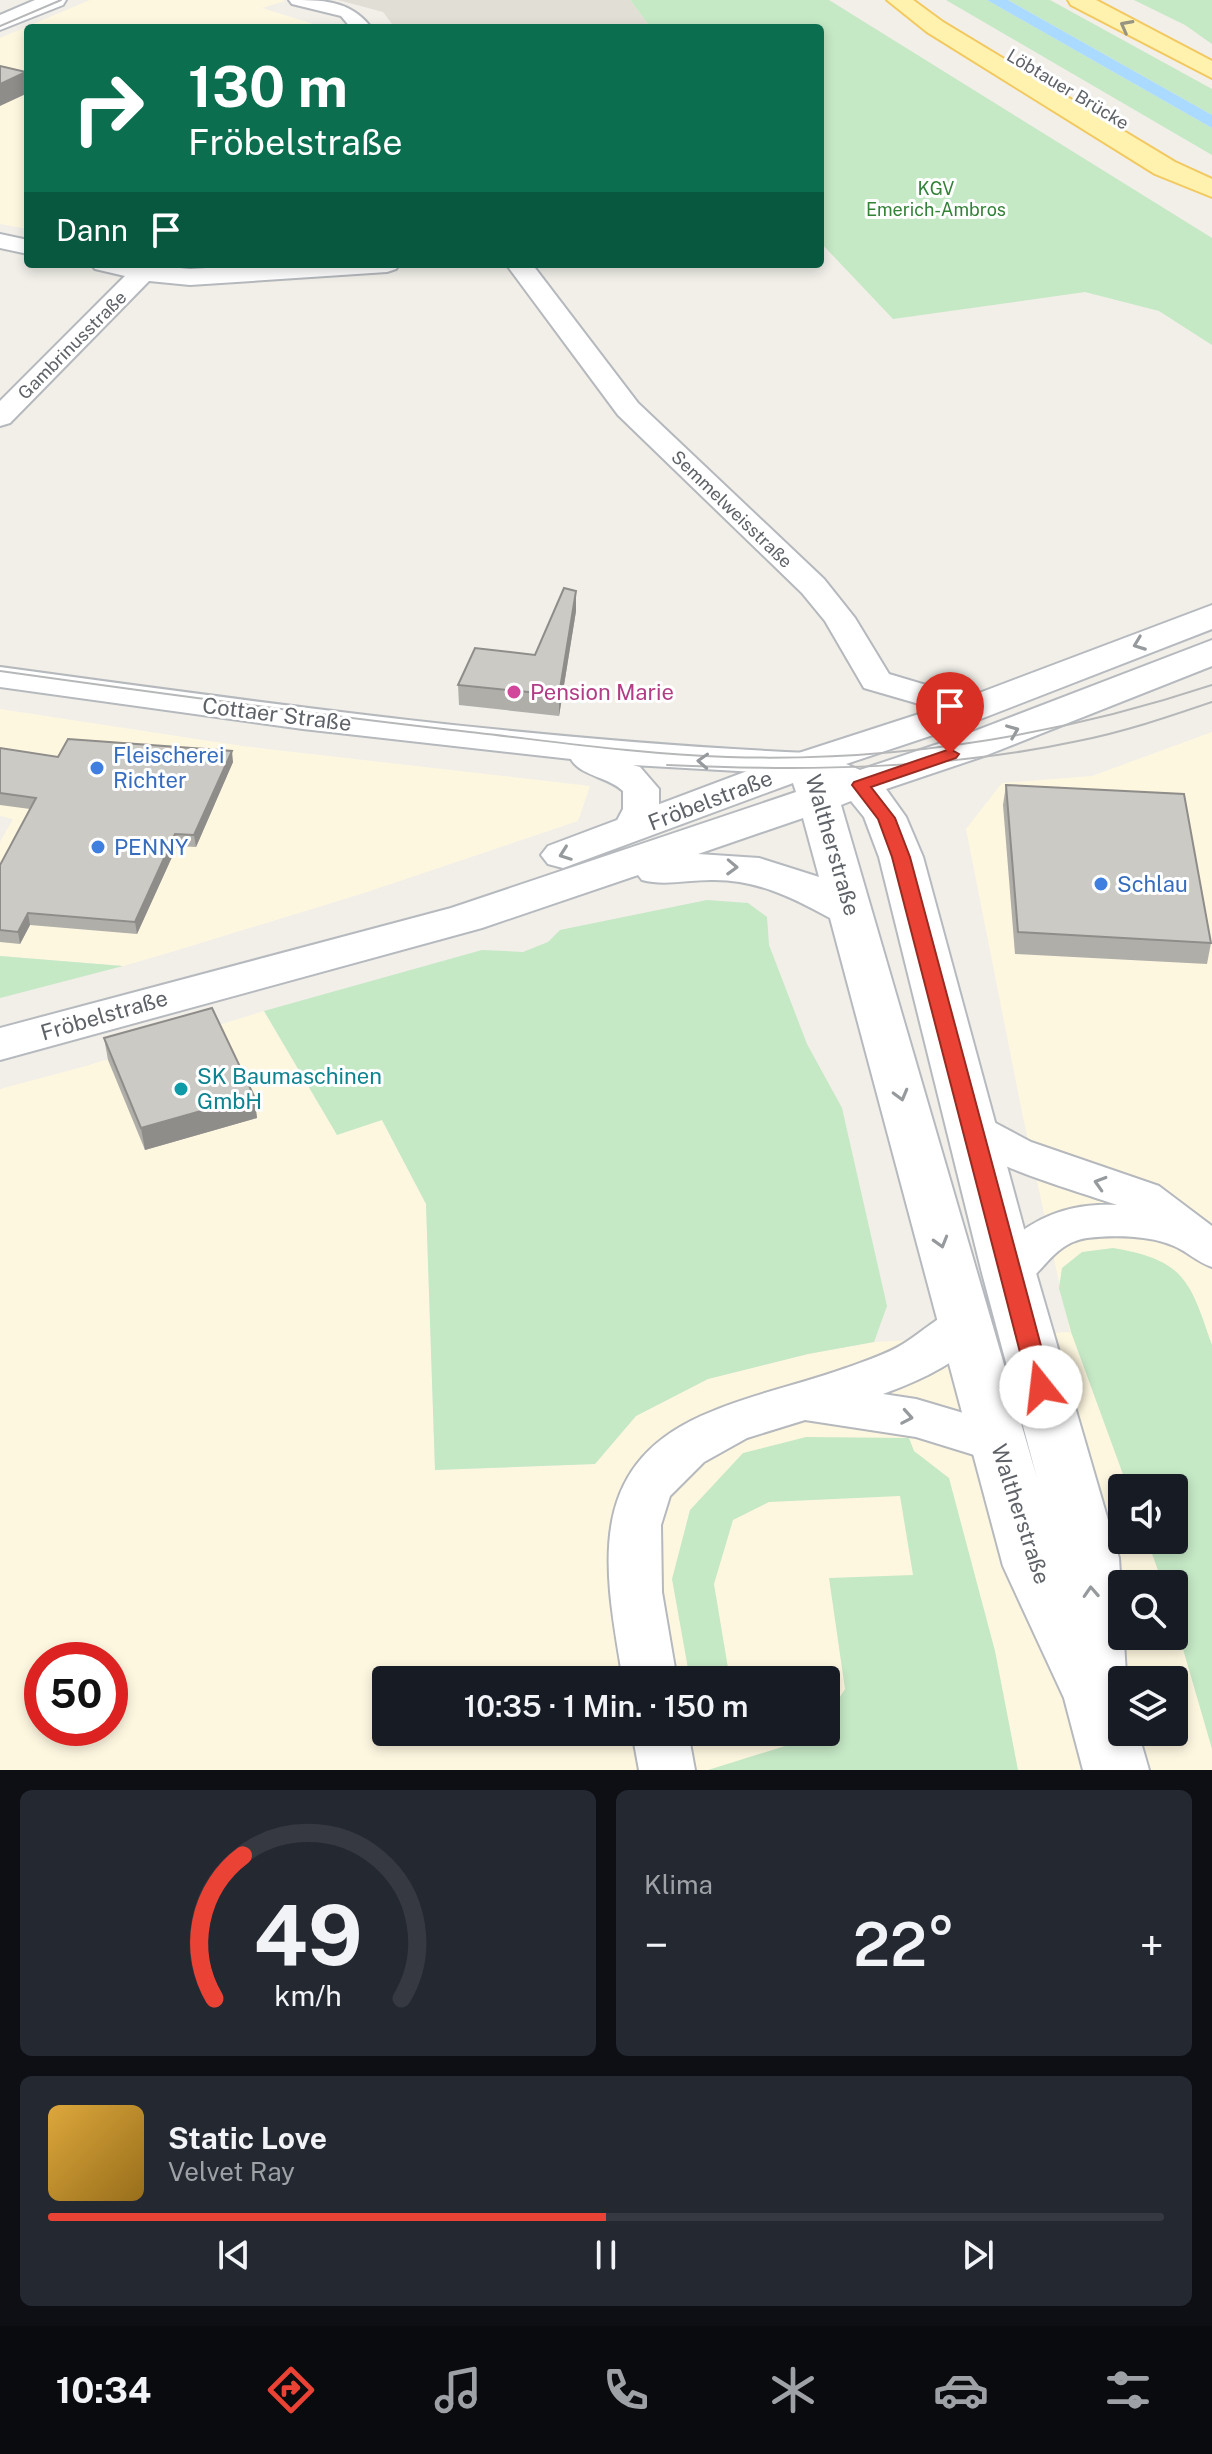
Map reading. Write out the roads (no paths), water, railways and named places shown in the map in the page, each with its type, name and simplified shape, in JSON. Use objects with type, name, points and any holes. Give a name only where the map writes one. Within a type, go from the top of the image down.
[{"type":"main road","points":[[0,23],[55,0]]},
{"type":"main road","points":[[898,0],[935,27],[1165,168],[1212,189]]},
{"type":"main road","name":"Löbtauer Brücke","points":[[924,0],[954,22],[1212,179]]},
{"type":"main road","points":[[1079,0],[1212,71]]},
{"type":"main road","points":[[1115,0],[1162,21],[1212,58]]},
{"type":"main road","name":"Fröbelstraße","points":[[0,1044],[466,918],[571,882],[830,783],[971,709],[1212,616]]},
{"type":"main road","name":"Fröbelstraße","points":[[255,973],[447,896],[630,830],[830,783],[991,739],[1212,652]]},
{"type":"main road","name":"Waltherstraße","points":[[830,783],[852,912],[997,1442],[1033,1566],[1096,1698],[1116,1770]]},
{"type":"main road","name":"Waltherstraße","points":[[830,783],[886,818],[901,857],[1009,1273],[1089,1558],[1096,1698]]},
{"type":"main road","points":[[571,882],[689,867],[760,869],[801,883],[852,912]]},
{"type":"street","points":[[299,0],[348,12],[358,24]]},
{"type":"street","points":[[0,241],[24,246]]},
{"type":"street","points":[[121,268],[190,277],[326,268]]},
{"type":"street","name":"Semmelweisstraße","points":[[522,268],[628,409],[813,586],[839,618],[876,681],[971,709]]},
{"type":"street","name":"Gambrinusstraße","points":[[0,417],[143,273]]},
{"type":"street","name":"Cottaer Straße","points":[[0,677],[289,716],[661,758],[830,783]]},
{"type":"street","name":"Cottaer Straße","points":[[555,747],[627,775],[641,789],[641,809],[630,830]]},
{"type":"street","points":[[971,1129],[1016,1153],[1143,1197],[1202,1242]]},
{"type":"street","points":[[1009,1273],[1040,1239],[1068,1226],[1103,1221],[1148,1222],[1202,1242]]},
{"type":"street","points":[[648,1666],[633,1561],[640,1507],[661,1470],[693,1441],[747,1415],[802,1401],[903,1367],[964,1324]]},
{"type":"street","points":[[802,1401],[916,1418],[997,1442]]},
{"type":"street","points":[[663,1746],[667,1770]]},
{"type":"water","points":[[987,0],[1008,0],[1212,115],[1212,128]]},
{"type":"tram line","points":[[0,26],[61,0]]},
{"type":"tram line","points":[[0,671],[395,723],[624,750],[728,757],[851,755],[973,742],[1093,719],[1212,685]]},
{"type":"tram line","points":[[667,765],[822,768],[976,758],[1095,737],[1212,702]]},
{"type":"place","name":"Pension Marie","points":[[514,692]]},
{"type":"place","name":"Fleischerei Richter","points":[[97,768]]},
{"type":"place","name":"PENNY","points":[[98,847]]},
{"type":"place","name":"Schlau","points":[[1101,884]]},
{"type":"place","name":"SK Baumaschinen GmbH","points":[[181,1089]]},
{"type":"park label","name":"KGV Emerich-Ambros","points":[[936,198]]}]
